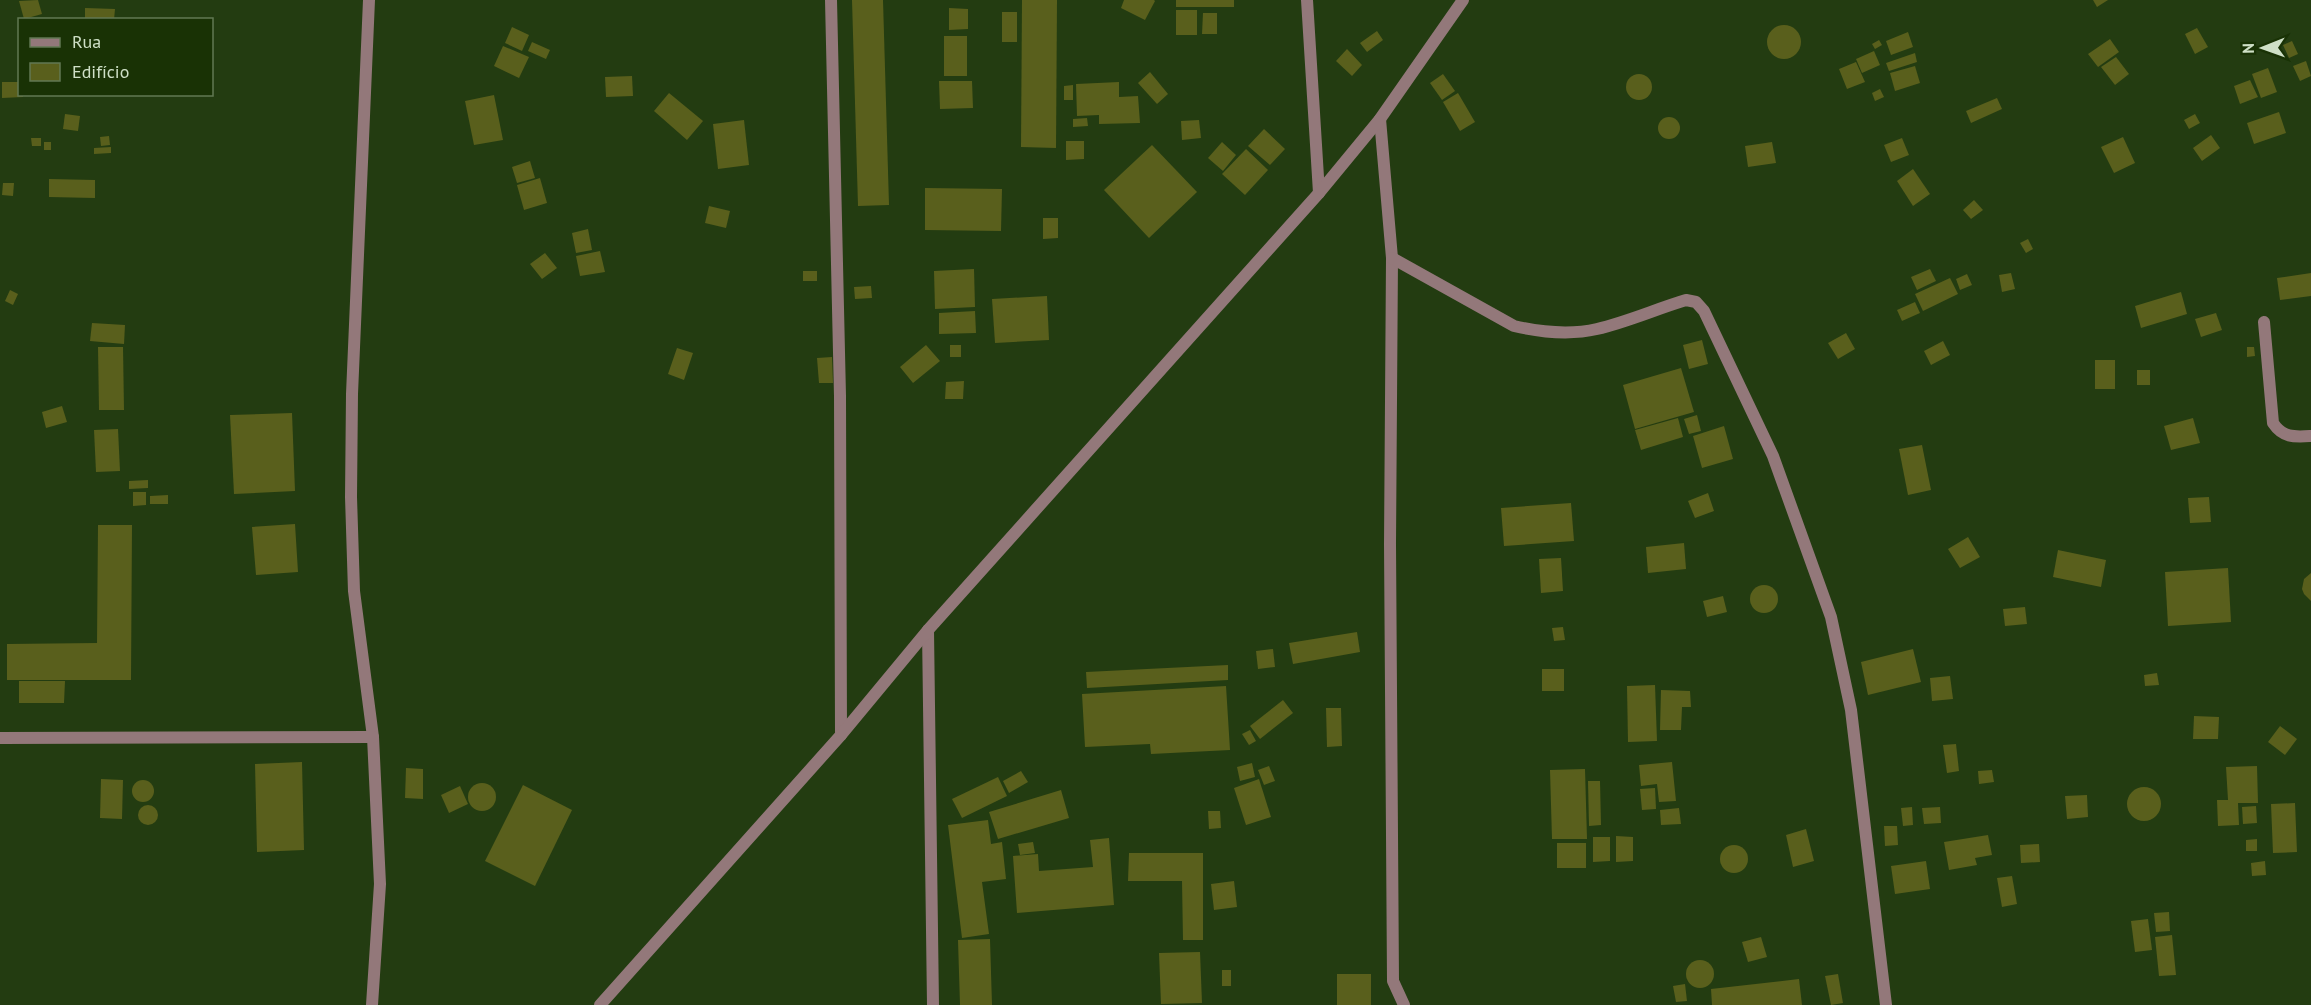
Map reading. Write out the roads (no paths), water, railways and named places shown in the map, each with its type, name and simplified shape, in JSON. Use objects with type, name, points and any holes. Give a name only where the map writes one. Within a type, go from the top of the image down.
[{"type":"street","points":[[369,0],[352,394],[351,498],[354,591],[373,737],[380,884],[372,1005]]},
{"type":"street","points":[[831,0],[840,384],[841,735]]},
{"type":"street","points":[[1307,0],[1319,193]]},
{"type":"street","points":[[600,1005],[841,735],[928,630],[1319,193],[1380,119],[1463,0]]},
{"type":"street","points":[[1380,119],[1392,258],[1390,555],[1393,1005]]},
{"type":"street","points":[[1392,258],[1514,326],[1533,330],[1578,332],[1597,329],[1686,300],[1696,302],[1704,311],[1773,456],[1832,617],[1851,710],[1886,1005]]},
{"type":"street","points":[[2264,322],[2273,423],[2279,432],[2295,437],[2311,435]]},
{"type":"street","points":[[928,630],[933,1005]]},
{"type":"street","points":[[0,738],[373,737]]},
{"type":"street","points":[[1393,981],[1404,1005]]}]
